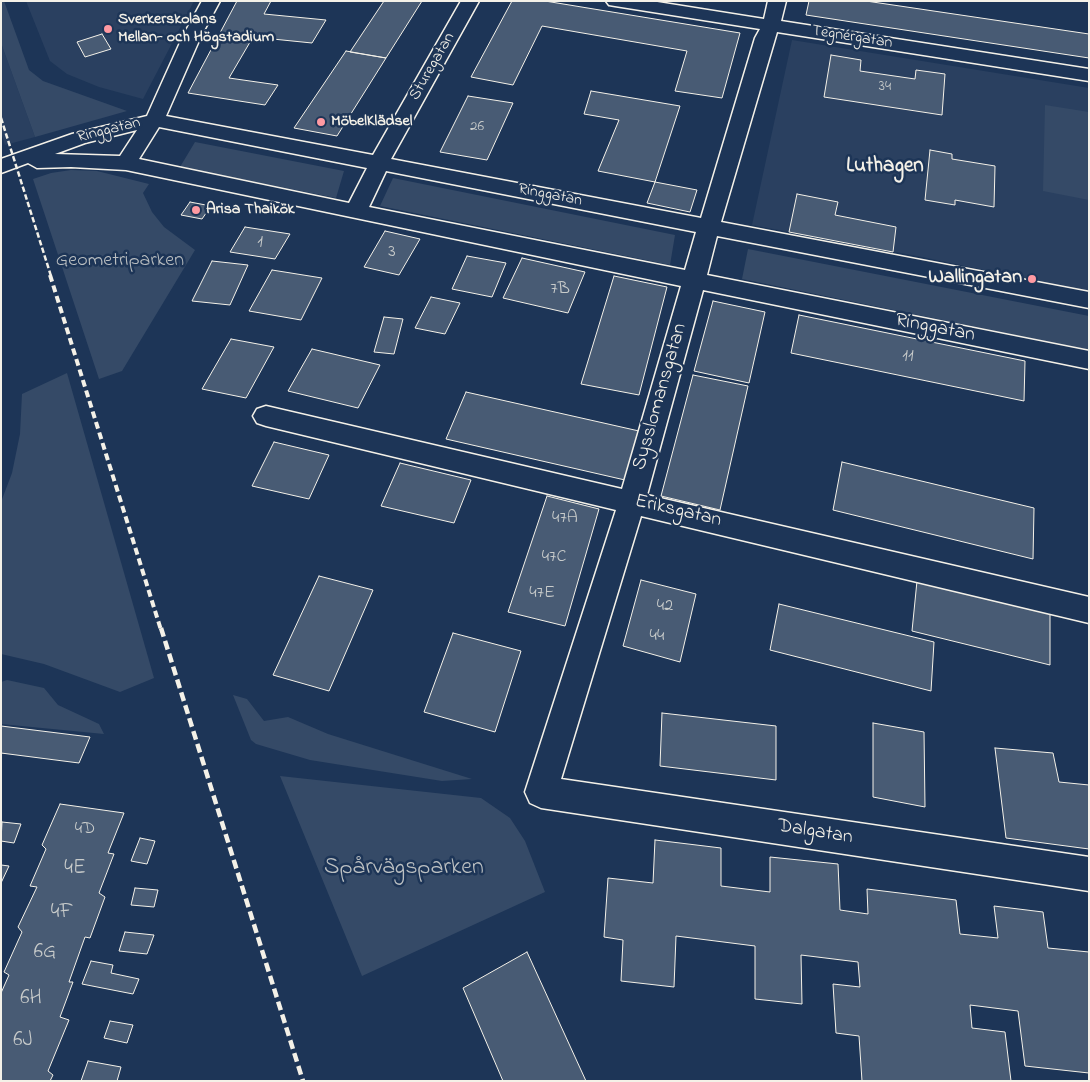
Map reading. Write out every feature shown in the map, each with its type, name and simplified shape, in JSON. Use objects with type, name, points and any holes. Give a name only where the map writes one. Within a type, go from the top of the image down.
[{"type":"street","points":[[126,163],[159,112],[192,36],[211,1]]},
{"type":"street","name":"Sturegatan","points":[[356,212],[384,153],[470,1]]},
{"type":"street","name":"Tegnérgatan","points":[[615,1],[1089,76]]},
{"type":"street","name":"Sysslomansgatan","points":[[541,792],[632,502],[709,226],[764,38],[771,25],[777,1]]},
{"type":"street","name":"Ringgatan","points":[[8,164],[79,138],[154,120],[1089,300]]},
{"type":"street","name":"Ringgatan","points":[[8,164],[71,160],[126,163],[356,212],[1089,360]]},
{"type":"street","name":"Eriksgatan","points":[[266,416],[1089,610]]},
{"type":"street","name":"Dalgatan","points":[[541,792],[1089,874]]},
{"type":"shaded area","name":"Sverkerskolans Mellan- och Högstadium","points":[[26,1],[194,1],[143,99],[99,87],[67,74],[50,61]]},
{"type":"shaded area","points":[[792,40],[1089,88],[1089,292],[922,257],[752,225]]},
{"type":"shaded area","points":[[1,43],[35,137],[5,145],[1,133]]},
{"type":"green space","points":[[1,1],[4,1],[29,70],[43,81],[127,111],[35,137],[1,43]]},
{"type":"green space","points":[[1045,105],[1089,112],[1089,200],[1043,191]]},
{"type":"green space","points":[[195,142],[344,171],[336,198],[180,167]]},
{"type":"green space","name":"Geometriparken","points":[[71,170],[97,171],[149,184],[143,193],[152,212],[164,227],[195,250],[122,371],[99,379],[33,179],[51,173]]},
{"type":"green space","points":[[393,178],[675,235],[670,265],[380,206]]},
{"type":"green space","points":[[748,249],[1089,316],[1089,350],[742,279]]},
{"type":"green space","points":[[67,373],[154,678],[120,692],[44,664],[1,654],[1,502],[12,473],[20,434],[22,394]]},
{"type":"green space","points":[[7,680],[44,688],[58,705],[99,724],[104,734],[1,724],[1,682]]},
{"type":"green space","points":[[233,695],[247,699],[264,721],[288,717],[328,734],[472,779],[442,781],[310,760],[256,744],[251,740]]},
{"type":"green space","name":"Spårvägsparken","points":[[280,776],[481,798],[510,818],[525,841],[545,892],[362,976]]},
{"type":"building","points":[[237,1],[271,1],[264,14],[326,20],[312,43],[253,37],[229,78],[278,85],[265,105],[188,93]]},
{"type":"building","points":[[384,1],[422,1],[386,58],[350,52]]},
{"type":"building","points":[[512,1],[545,1],[740,33],[722,98],[675,91],[687,51],[542,26],[513,85],[471,77]]},
{"type":"building","points":[[809,1],[866,1],[1089,34],[1089,58],[806,15]]},
{"type":"building","points":[[102,34],[111,49],[85,57],[77,42]]},
{"type":"building","points":[[346,51],[386,58],[337,136],[294,128]]},
{"type":"building","points":[[831,55],[861,60],[860,71],[915,79],[916,70],[945,74],[942,115],[824,97]]},
{"type":"building","points":[[591,91],[680,106],[655,182],[598,171],[619,120],[584,114]]},
{"type":"building","points":[[468,96],[513,103],[487,160],[440,152]]},
{"type":"building","points":[[930,150],[952,154],[952,159],[995,166],[994,207],[955,200],[955,205],[925,200]]},
{"type":"building","points":[[655,182],[697,190],[690,212],[647,203]]},
{"type":"building","points":[[797,194],[838,202],[835,215],[896,227],[893,252],[789,232]]},
{"type":"building","name":"Arisa Thaikök","points":[[190,202],[211,206],[202,219],[181,215]]},
{"type":"building","points":[[245,227],[290,234],[275,259],[230,252]]},
{"type":"building","points":[[385,231],[420,239],[399,275],[364,267]]},
{"type":"building","points":[[467,256],[506,263],[492,297],[452,289]]},
{"type":"building","points":[[522,258],[585,272],[568,313],[503,298]]},
{"type":"building","points":[[212,261],[248,265],[230,305],[192,301]]},
{"type":"building","points":[[272,270],[322,278],[301,320],[249,311]]},
{"type":"building","points":[[614,276],[667,287],[639,395],[581,384]]},
{"type":"building","points":[[431,297],[460,303],[445,334],[415,328]]},
{"type":"building","points":[[713,301],[765,312],[749,383],[694,371]]},
{"type":"building","points":[[799,315],[1025,361],[1024,401],[791,353]]},
{"type":"building","points":[[384,317],[403,319],[394,354],[374,352]]},
{"type":"building","points":[[231,339],[274,347],[246,398],[202,389]]},
{"type":"building","points":[[312,349],[380,365],[358,408],[288,391]]},
{"type":"building","points":[[693,375],[748,386],[720,510],[661,496]]},
{"type":"building","points":[[466,392],[639,431],[625,480],[446,439]]},
{"type":"building","points":[[274,442],[329,455],[309,499],[252,486]]},
{"type":"building","points":[[842,462],[1034,508],[1033,559],[833,510]]},
{"type":"building","points":[[400,463],[471,480],[454,523],[381,506]]},
{"type":"building","points":[[547,496],[599,509],[565,626],[508,612]]},
{"type":"building","points":[[319,576],[373,590],[329,691],[273,675]]},
{"type":"building","points":[[641,580],[696,594],[680,662],[623,646]]},
{"type":"building","points":[[917,581],[1050,614],[1050,665],[912,631]]},
{"type":"building","points":[[779,604],[934,642],[931,691],[770,650]]},
{"type":"building","points":[[453,633],[521,651],[495,732],[424,712]]},
{"type":"building","points":[[662,713],[776,726],[776,780],[660,766]]},
{"type":"building","points":[[873,723],[924,732],[925,807],[873,797]]},
{"type":"building","points":[[1,726],[90,737],[79,763],[1,753]]},
{"type":"building","points":[[995,748],[1053,753],[1059,782],[1089,785],[1089,849],[1006,838]]},
{"type":"building","points":[[60,804],[124,813],[108,853],[114,854],[99,893],[105,897],[90,938],[85,937],[69,982],[73,982],[60,1017],[69,1020],[48,1071],[53,1075],[50,1081],[1,1081],[1,993],[9,975],[4,972],[22,932],[18,927],[37,887],[30,886],[46,849],[42,845]]},
{"type":"building","points":[[2,822],[21,824],[14,843],[1,841]]},
{"type":"building","points":[[140,838],[155,841],[147,864],[131,861]]},
{"type":"building","points":[[655,840],[721,848],[721,886],[770,892],[770,857],[838,864],[840,910],[868,914],[867,889],[956,900],[960,934],[998,938],[994,906],[1043,912],[1048,948],[1089,952],[1089,1073],[1025,1066],[1018,1011],[970,1005],[972,1028],[1005,1032],[1011,1081],[862,1081],[859,1036],[836,1033],[833,984],[860,987],[858,962],[801,955],[802,1004],[755,999],[755,946],[676,936],[674,987],[621,981],[623,940],[604,937],[608,878],[653,883]]},
{"type":"building","points":[[1,865],[9,866],[1,883]]},
{"type":"building","points":[[135,888],[158,890],[154,907],[131,905]]},
{"type":"building","points":[[125,932],[154,935],[147,954],[119,951]]},
{"type":"building","points":[[527,952],[586,1081],[503,1081],[463,988]]},
{"type":"building","points":[[91,961],[113,965],[111,973],[139,979],[133,994],[82,984]]},
{"type":"building","points":[[110,1021],[133,1025],[127,1043],[104,1038]]},
{"type":"building","points":[[88,1061],[121,1067],[117,1081],[81,1081]]},
{"type":"railway","points":[[1,118],[51,276]]},
{"type":"railway","points":[[50,275],[161,630]]},
{"type":"railway","points":[[161,628],[303,1081]]},
{"type":"place","name":"Sverkerskolans Mellan- och Högstadium","points":[[108,29]]},
{"type":"place","name":"MöbelKlädsel","points":[[321,122]]},
{"type":"place","name":"Arisa Thaikök","points":[[196,210]]},
{"type":"place","name":"Wallingatan","points":[[1032,279]]},
{"type":"district","name":"Luthagen","points":[[885,168]]}]
